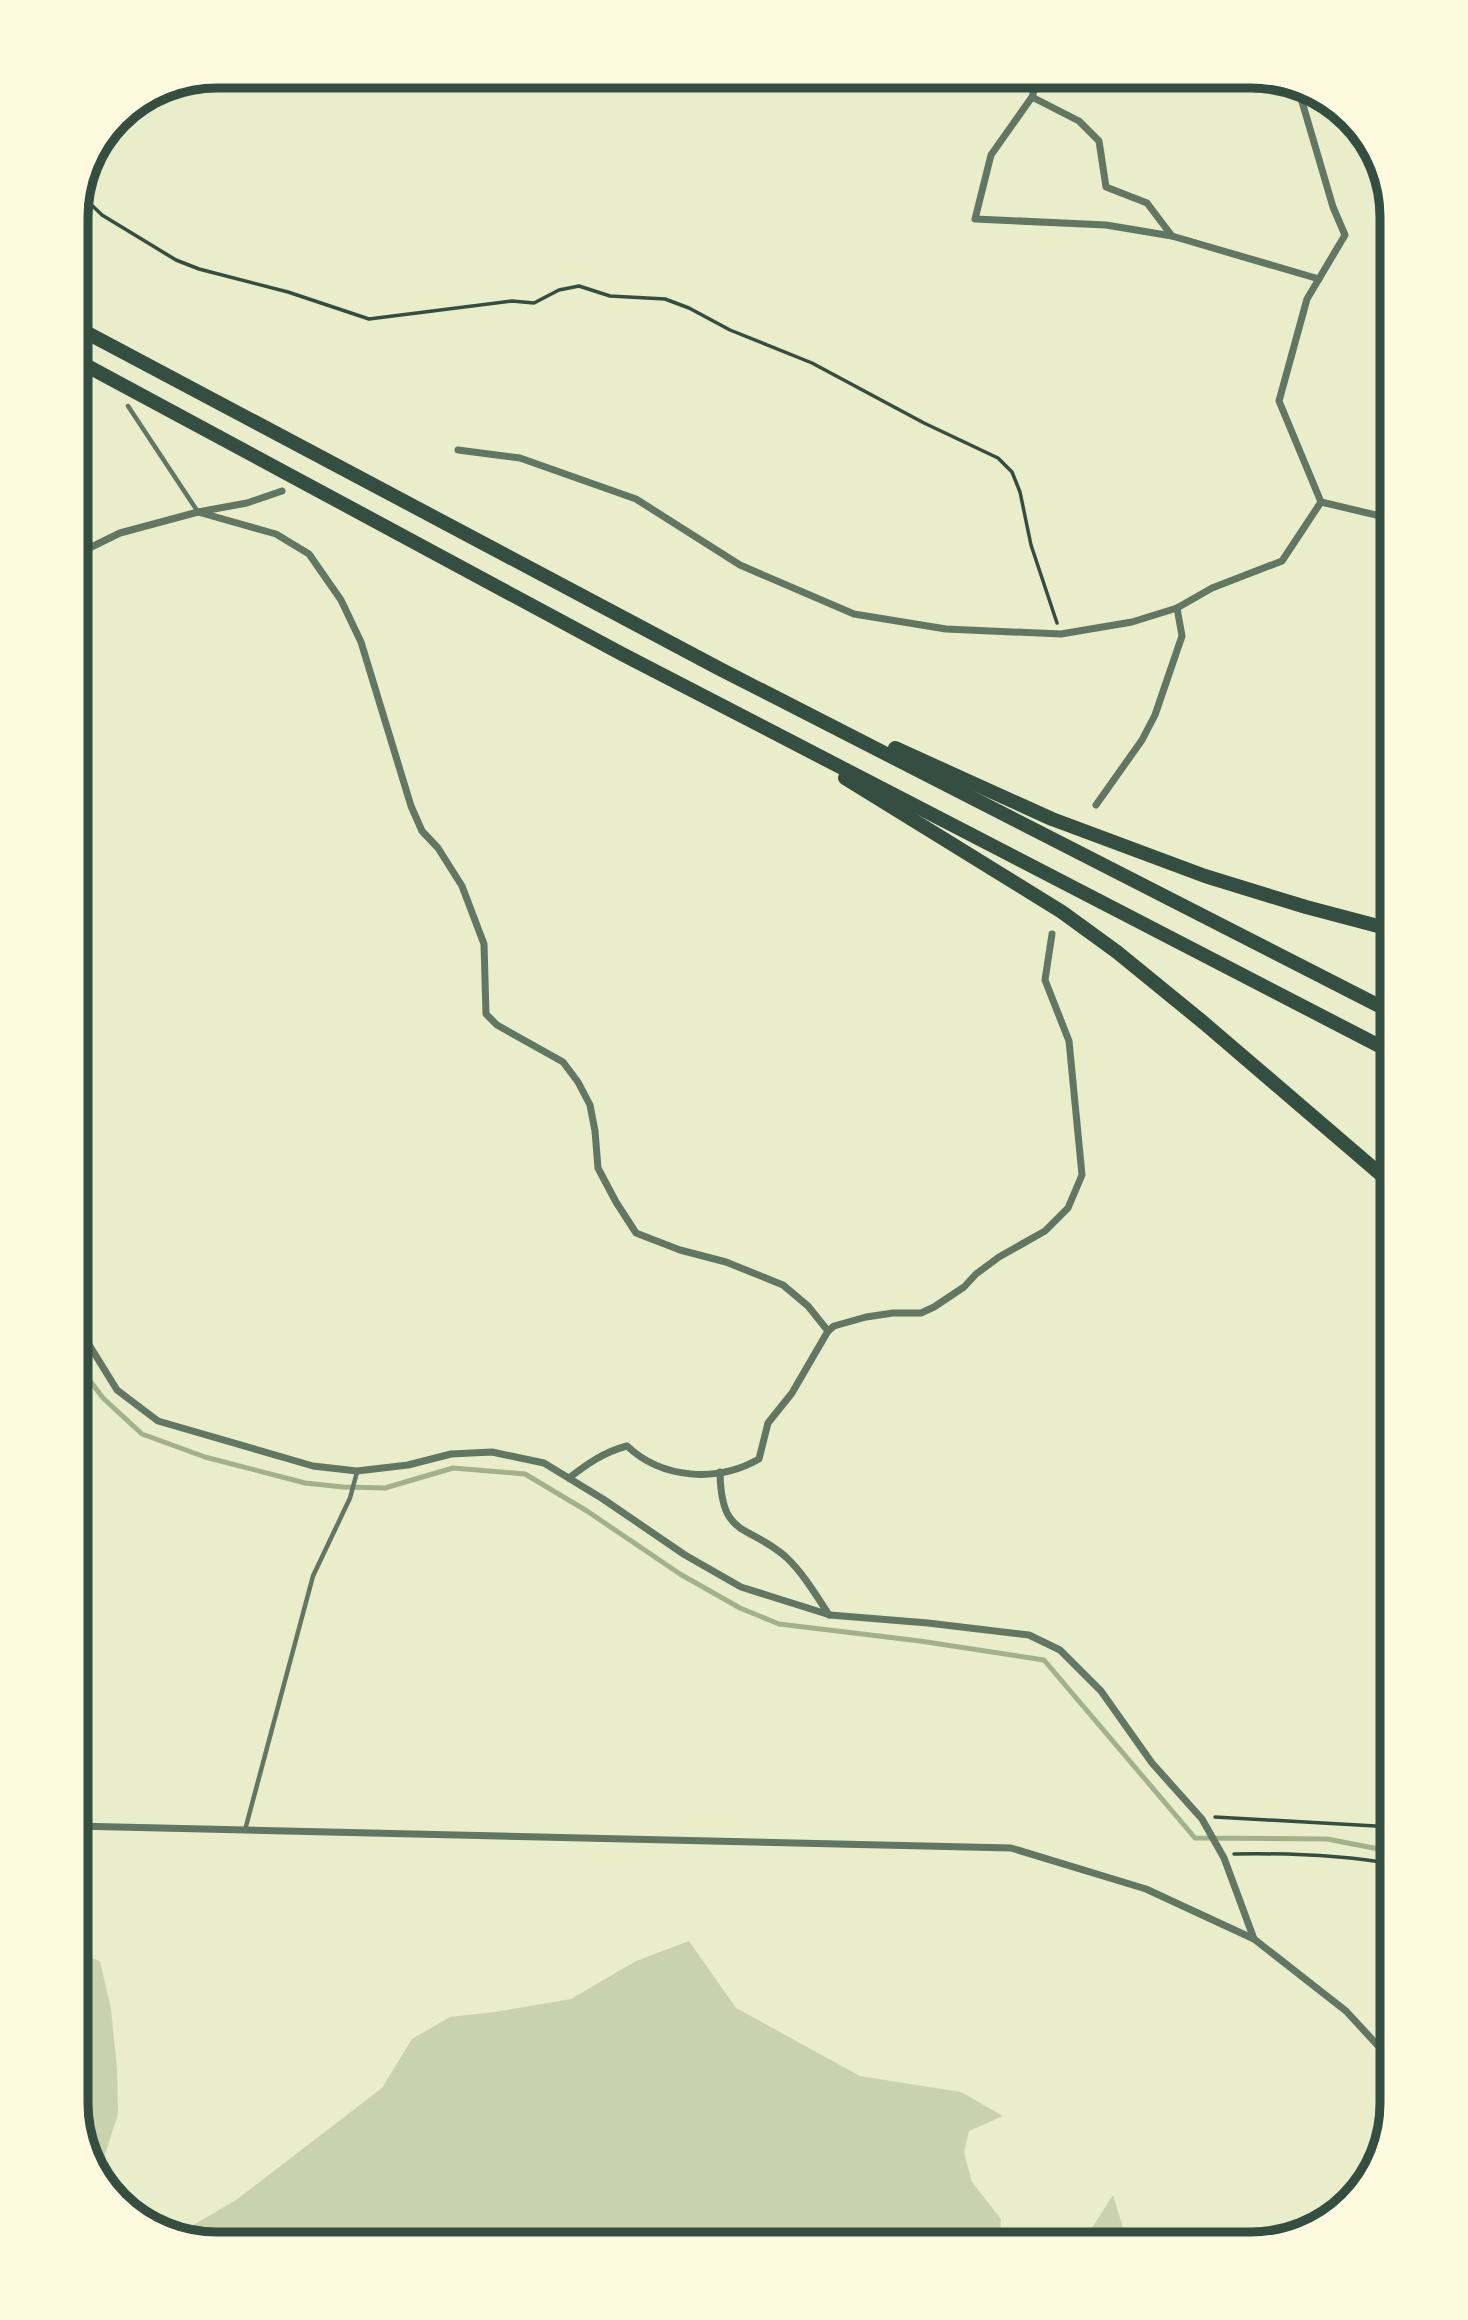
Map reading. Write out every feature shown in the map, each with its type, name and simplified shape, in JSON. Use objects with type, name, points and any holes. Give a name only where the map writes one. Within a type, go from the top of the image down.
[{"type":"highway","points":[[88,333],[720,669],[1380,1006]]},
{"type":"highway","points":[[88,367],[622,654],[1380,1046]]},
{"type":"highway","points":[[720,669],[1052,819],[1205,876],[1380,927]]},
{"type":"highway","points":[[718,702],[1062,912],[1117,952],[1205,1023],[1380,1174]]},
{"type":"street","points":[[1035,88],[1032,97],[991,155],[975,219],[1106,225],[1172,236],[1319,279]]},
{"type":"street","points":[[1032,97],[1079,121],[1099,141],[1106,187],[1147,202],[1172,236]]},
{"type":"street","points":[[1301,98],[1333,207],[1345,235],[1307,299],[1279,401],[1321,502]]},
{"type":"street","points":[[458,450],[520,458],[636,499],[740,565],[853,614],[946,629],[1061,634],[1132,622],[1177,608],[1212,588],[1282,561],[1321,502]]},
{"type":"street","points":[[88,549],[120,533],[198,512],[247,503],[282,491]]},
{"type":"street","points":[[1321,502],[1380,516]]},
{"type":"street","points":[[198,512],[276,534],[309,554],[341,600],[361,642],[411,806],[422,831],[438,848],[463,886],[484,944],[486,1014],[497,1026],[563,1062],[578,1082],[590,1105],[598,1168],[636,1233],[680,1250],[726,1262],[783,1285],[808,1306],[828,1331]]},
{"type":"street","points":[[1096,805],[1142,740],[1155,715],[1181,636],[1177,608]]},
{"type":"street","points":[[569,1478],[611,1450],[627,1446],[641,1460],[664,1470],[695,1475],[747,1466],[759,1459],[768,1423],[792,1393],[828,1331],[834,1326],[866,1317],[921,1313],[934,1307],[964,1287],[999,1256],[1045,1231],[1068,1208],[1082,1175],[1069,1041],[1045,980],[1052,934]]},
{"type":"street","points":[[88,1343],[117,1390],[158,1421],[313,1466],[357,1471],[408,1465],[450,1454],[492,1452],[544,1463],[685,1555],[741,1587],[830,1615],[1029,1635],[1060,1650],[1101,1692],[1152,1763],[1204,1823],[1224,1858],[1254,1939]]},
{"type":"street","points":[[720,1472],[721,1494],[729,1518],[740,1530],[785,1557],[806,1580],[830,1615]]},
{"type":"street","points":[[88,1826],[1011,1848],[1146,1889],[1254,1939],[1346,2011],[1380,2048]]},
{"type":"lane","points":[[128,406],[198,512]]},
{"type":"lane","points":[[245,1830],[313,1576],[350,1498],[357,1471]]},
{"type":"path","points":[[89,203],[103,215],[176,260],[199,269],[288,292],[369,319],[512,301],[534,303],[559,290],[579,286],[610,296],[665,299],[730,330],[812,363],[924,423],[998,458],[1012,472],[1020,492],[1031,545],[1061,634]]},
{"type":"path","points":[[1204,1823],[1220,1816],[1380,1826]]},
{"type":"path","points":[[1224,1858],[1234,1854],[1270,1853],[1380,1862]]},
{"type":"green space","points":[[689,1941],[736,2008],[860,2076],[961,2092],[1003,2116],[969,2131],[964,2153],[972,2182],[1001,2219],[1000,2232],[208,2232],[187,2229],[236,2200],[382,2088],[412,2039],[450,2017],[571,1999],[636,1961]]},
{"type":"green space","points":[[88,1957],[100,1961],[111,2009],[118,2114],[102,2163],[97,2153],[89,2120]]},
{"type":"green space","points":[[1113,2195],[1124,2232],[1089,2232]]},
{"type":"waterway","points":[[88,1378],[103,1398],[142,1434],[205,1457],[305,1483],[343,1487],[385,1488],[453,1468],[525,1474],[587,1511],[680,1574],[740,1608],[779,1624],[920,1641],[1044,1660],[1195,1838],[1327,1839],[1380,1849]]}]
